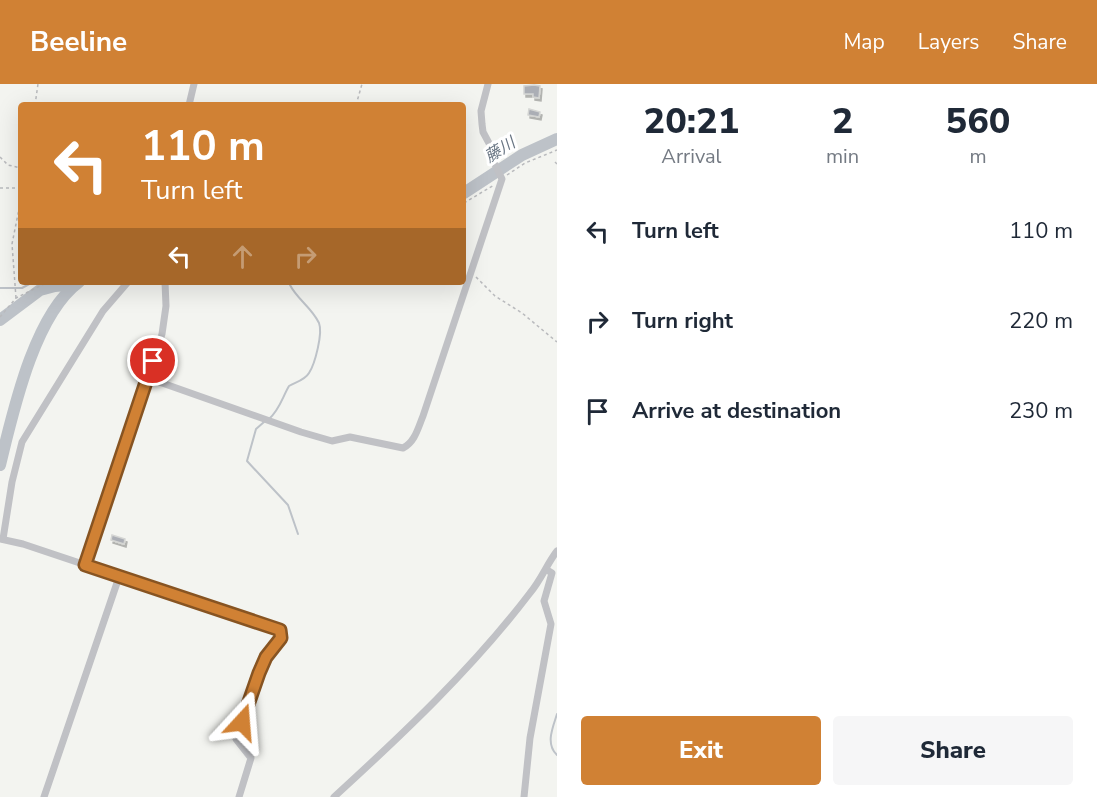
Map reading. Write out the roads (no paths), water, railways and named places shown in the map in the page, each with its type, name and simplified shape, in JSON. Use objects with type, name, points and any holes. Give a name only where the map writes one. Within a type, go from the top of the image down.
[{"type":"street","points":[[190,102],[194,84]]},
{"type":"street","points":[[148,378],[332,441],[350,438],[403,448],[408,445],[416,435],[501,180],[492,158],[490,145],[483,132],[481,118],[488,84]]},
{"type":"street","points":[[125,285],[103,311],[22,442],[1,539],[23,544],[276,628],[282,632],[280,640],[266,657],[259,673],[236,739],[251,758],[239,797]]},
{"type":"street","points":[[85,565],[164,328],[165,285]]},
{"type":"street","points":[[334,797],[455,681],[532,592],[557,551]]},
{"type":"street","points":[[524,797],[530,738],[551,624],[544,601],[552,573],[547,570]]},
{"type":"street","points":[[45,797],[119,577]]},
{"type":"waterway","name":"藤川","points":[[466,192],[522,155],[557,139]]},
{"type":"waterway","points":[[0,288],[22,288],[28,285]]},
{"type":"waterway","points":[[0,320],[40,290],[66,285]]},
{"type":"waterway","name":"藤川","points":[[0,465],[19,393],[38,340],[63,297],[76,285]]},
{"type":"waterway","points":[[269,419],[289,386],[309,373],[319,341],[319,323],[290,285]]},
{"type":"waterway","points":[[264,422],[256,429],[247,461],[288,505],[298,534]]},
{"type":"waterway","points":[[557,714],[551,741],[553,751],[557,755]]}]
